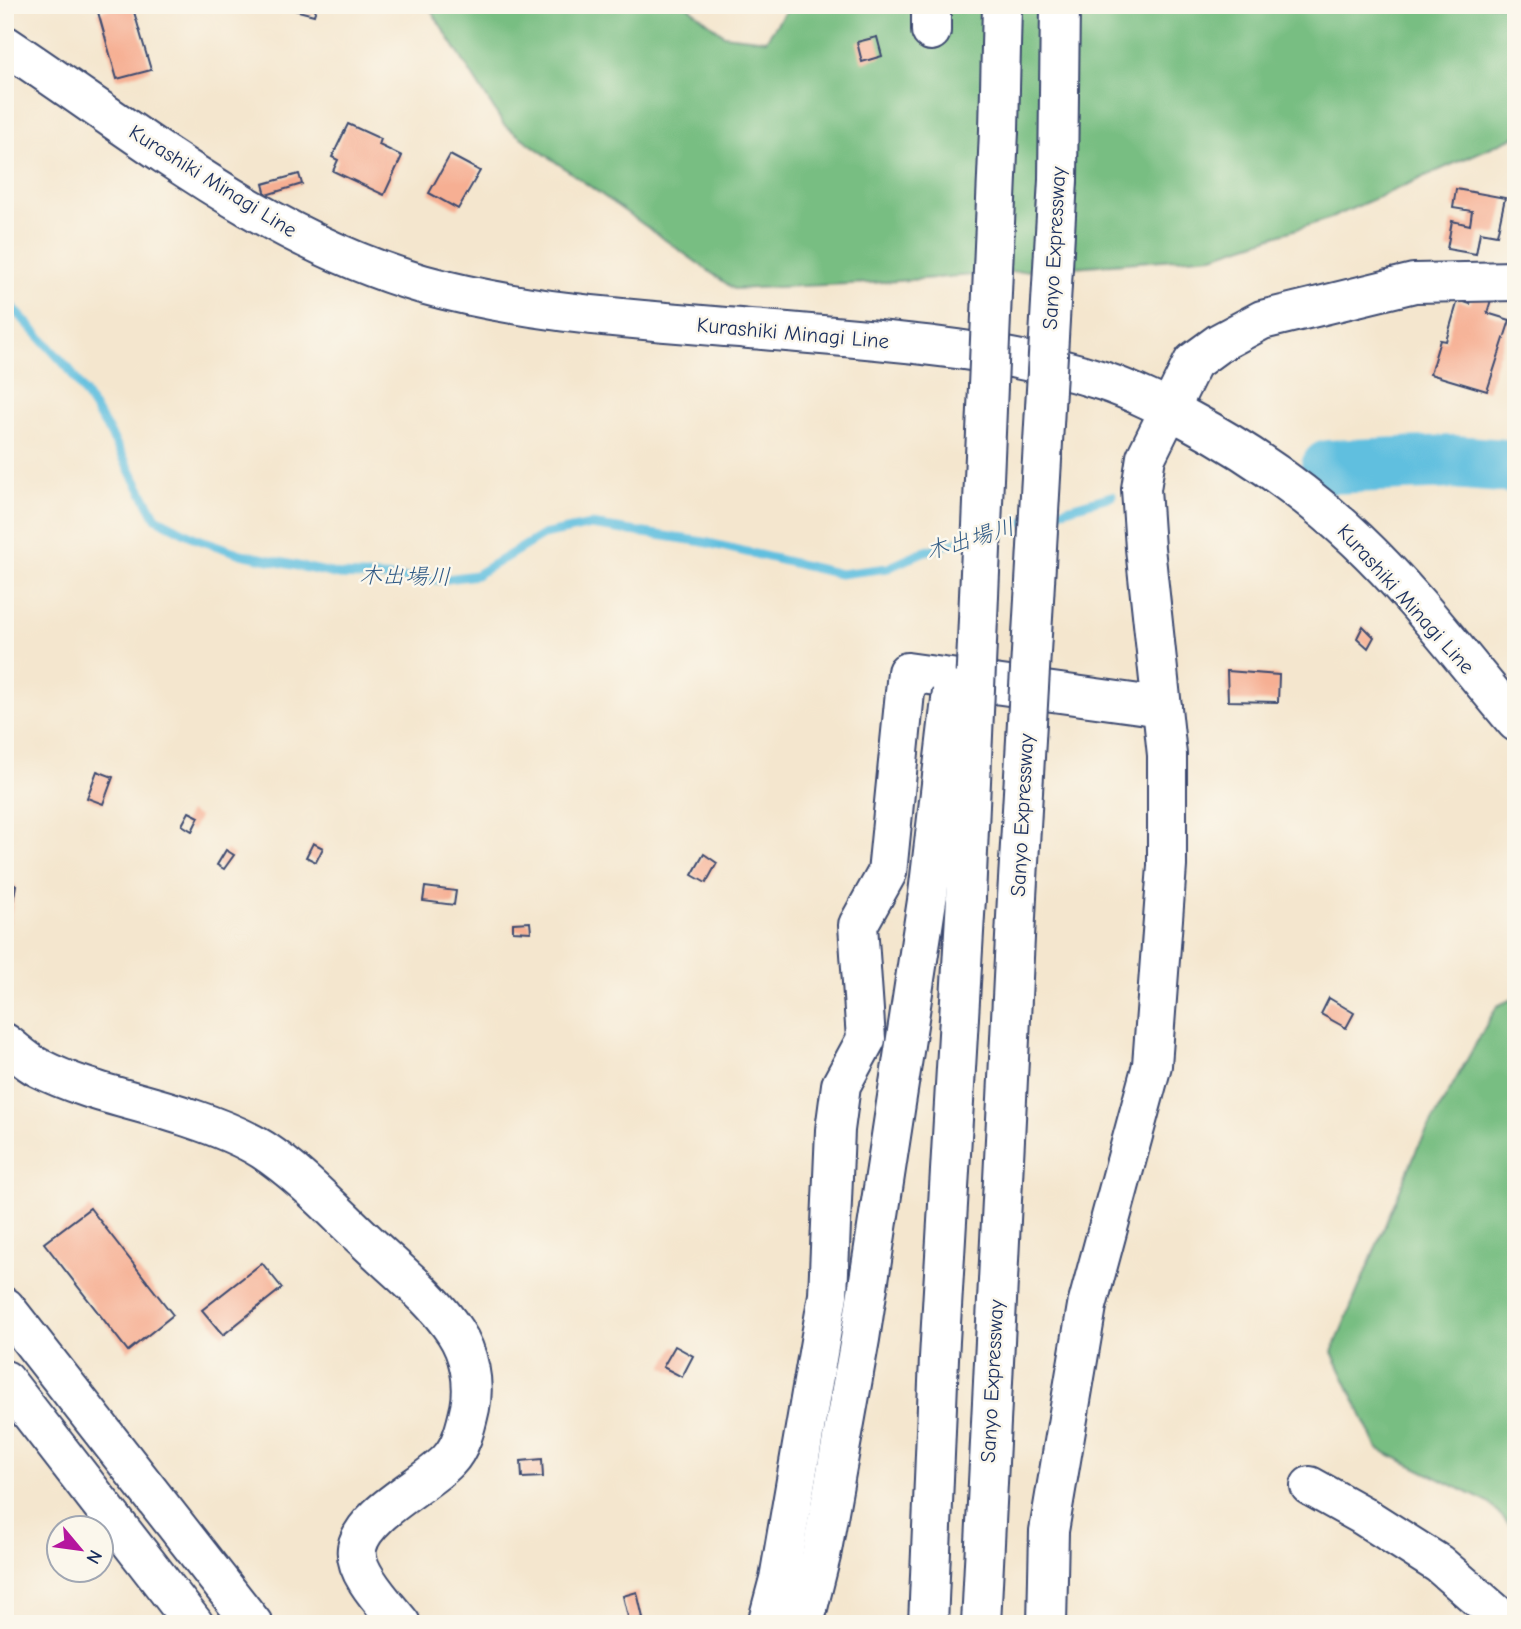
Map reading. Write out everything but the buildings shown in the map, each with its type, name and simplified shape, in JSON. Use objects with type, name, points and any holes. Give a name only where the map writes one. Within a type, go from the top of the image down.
[{"type":"main road","points":[[928,1624],[939,1358],[966,898],[1002,5]]},
{"type":"main road","name":"Sanyo Expressway","points":[[983,1624],[983,1569],[1017,897],[1058,180],[1060,5]]},
{"type":"main road","name":"Kurashiki Minagi Line","points":[[5,45],[266,219],[346,258],[421,284],[499,303],[597,317],[939,347],[1031,362],[1105,382],[1168,409],[1233,443],[1292,485],[1358,541],[1516,722]]},
{"type":"main road","points":[[1047,1624],[1049,1531],[1087,1306],[1152,1065],[1167,866],[1167,755],[1145,548],[1141,489],[1146,457],[1193,362],[1219,343],[1262,320],[1414,283],[1516,281]]},
{"type":"main road","points":[[804,1624],[821,1556],[860,1339],[928,894],[952,688],[979,602]]},
{"type":"main road","points":[[767,1624],[779,1579],[828,1295],[835,1130],[841,1085],[866,1039],[858,925],[887,873],[907,672],[1162,707]]},
{"type":"main road","points":[[5,1043],[38,1068],[70,1081],[191,1118],[262,1150],[299,1178],[429,1301],[456,1333],[470,1366],[472,1397],[464,1432],[449,1460],[364,1530],[357,1548],[359,1563],[368,1581],[401,1624]]},
{"type":"main road","points":[[5,1307],[253,1624]]},
{"type":"main road","points":[[5,1380],[188,1618]]},
{"type":"main road","points":[[1310,1486],[1439,1564],[1508,1624]]},
{"type":"main road","points":[[215,1573],[265,1624]]},
{"type":"green space","points":[[432,5],[686,5],[724,35],[766,40],[790,5],[1516,5],[1516,136],[1331,218],[1213,256],[871,283],[734,289],[504,125],[431,10]]},
{"type":"green space","points":[[1516,997],[1516,1531],[1489,1503],[1378,1449],[1332,1352],[1417,1149],[1497,1006]]},
{"type":"waterway","name":"木出場川","points":[[5,299],[69,369],[110,433],[156,518],[197,539],[241,554],[340,575],[440,580],[476,575],[543,535],[591,525],[704,542],[840,574],[888,568],[923,552],[972,537]]},
{"type":"waterway","name":"木出場川","points":[[1328,467],[1453,462],[1516,467]]},
{"type":"waterway","name":"木出場川","points":[[1049,514],[1112,496]]},
{"type":"waterway","name":"木出場川","points":[[992,531],[1029,520]]}]
